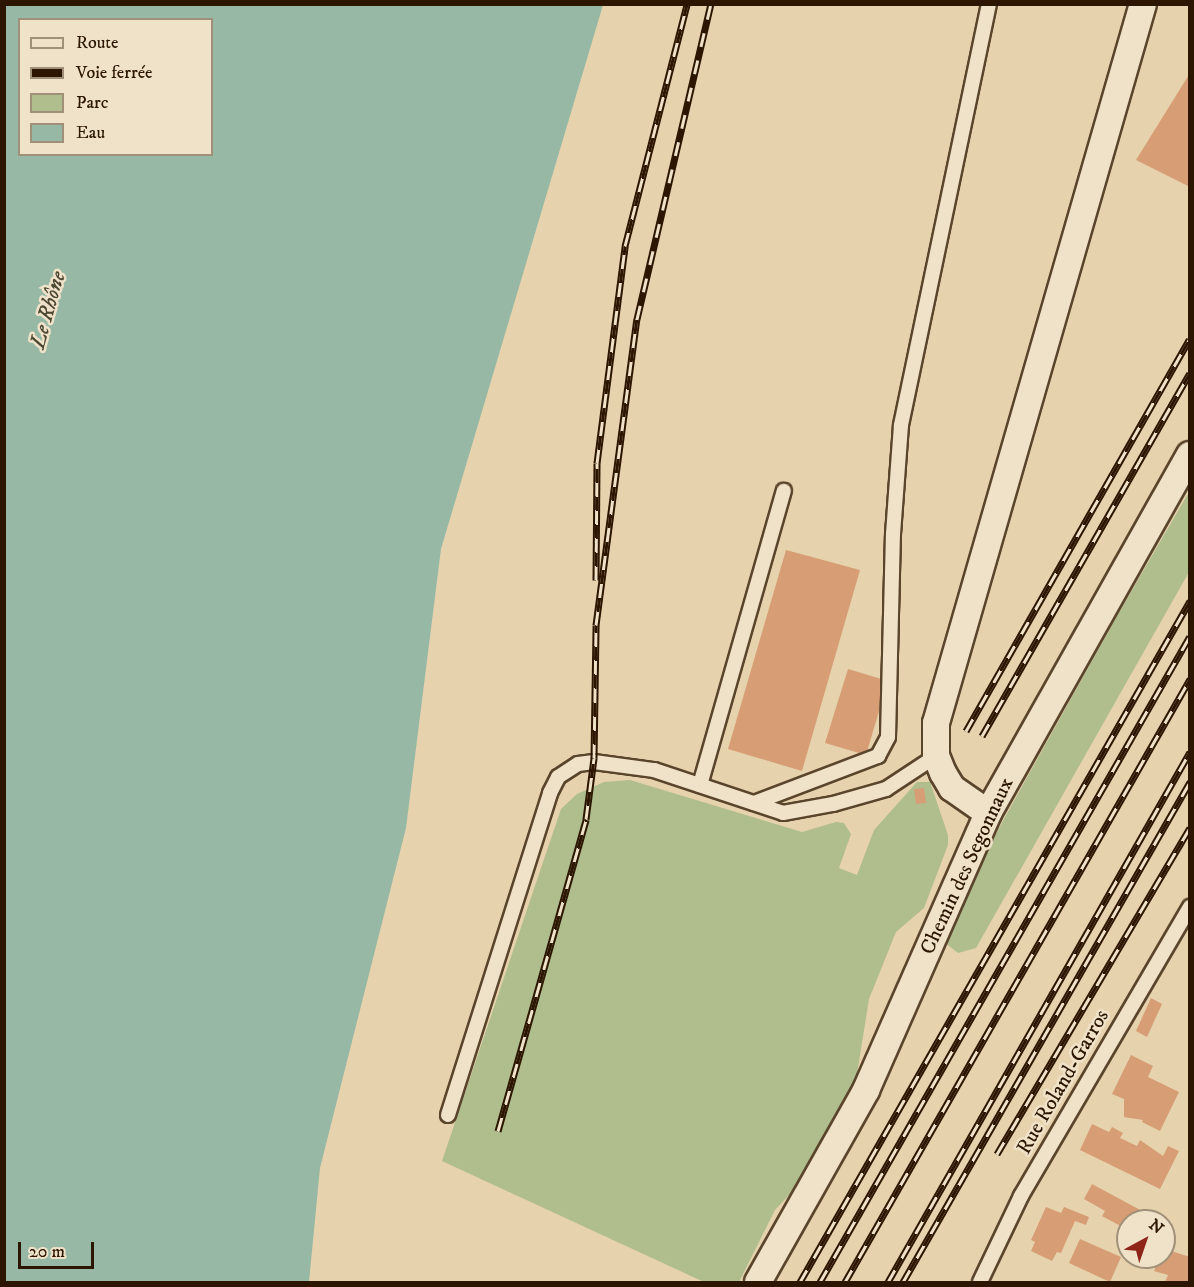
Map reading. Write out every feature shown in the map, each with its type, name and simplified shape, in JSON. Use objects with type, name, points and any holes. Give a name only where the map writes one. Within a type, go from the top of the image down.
[{"type":"street","points":[[988,813],[952,788],[936,756],[936,723],[1143,4]]},
{"type":"street","name":"Chemin des Segonnaux","points":[[758,1282],[866,1090],[988,813],[1190,455]]},
{"type":"lane","points":[[754,803],[878,756],[888,737],[893,534],[901,424],[989,4]]},
{"type":"lane","points":[[700,785],[784,491]]},
{"type":"lane","points":[[448,1115],[550,793],[558,777],[578,764],[594,762],[654,770],[783,813],[833,804],[886,789],[936,756]]},
{"type":"lane","name":"Rue Roland-Garros","points":[[980,1282],[1021,1196],[1190,907]]},
{"type":"green space","points":[[1189,492],[1189,572],[976,948],[958,953],[944,942],[975,871]]},
{"type":"green space","points":[[630,780],[802,832],[836,822],[844,823],[851,834],[839,868],[857,875],[874,830],[917,782],[930,782],[948,835],[948,845],[924,908],[896,932],[869,999],[853,1099],[805,1178],[775,1210],[739,1282],[704,1282],[442,1161],[561,809],[577,794],[604,782]]},
{"type":"water","name":"Le Rhône","points":[[5,4],[603,5],[441,549],[406,828],[320,1168],[309,1282],[5,1282]]},
{"type":"building","points":[[1190,73],[1190,187],[1136,160]]},
{"type":"building","points":[[786,550],[860,570],[802,771],[728,749]]},
{"type":"building","points":[[848,669],[888,681],[866,755],[825,743]]},
{"type":"building","points":[[924,788],[926,803],[916,804],[914,789]]},
{"type":"building","points":[[1151,998],[1162,1004],[1147,1037],[1136,1031]]},
{"type":"building","points":[[1131,1055],[1153,1066],[1148,1077],[1179,1092],[1160,1131],[1142,1122],[1143,1120],[1124,1117],[1124,1099],[1112,1094]]},
{"type":"building","points":[[1092,1124],[1109,1132],[1112,1127],[1123,1133],[1120,1138],[1137,1146],[1140,1140],[1163,1156],[1168,1146],[1179,1151],[1160,1189],[1080,1150]]},
{"type":"building","points":[[1092,1184],[1138,1209],[1116,1209],[1116,1224],[1102,1216],[1105,1211],[1084,1199]]},
{"type":"building","points":[[1046,1207],[1061,1213],[1064,1207],[1089,1217],[1086,1225],[1075,1221],[1061,1253],[1057,1252],[1052,1261],[1031,1251],[1035,1242],[1031,1240]]},
{"type":"building","points":[[1080,1239],[1116,1255],[1116,1268],[1110,1282],[1069,1263]]},
{"type":"building","points":[[1176,1253],[1190,1257],[1190,1282],[1165,1282],[1168,1275],[1154,1271],[1155,1269],[1176,1269]]},
{"type":"railway","points":[[596,580],[597,463],[625,246],[687,4]]},
{"type":"railway","points":[[498,1131],[586,819],[594,758],[596,625],[637,319],[711,4]]},
{"type":"railway","points":[[966,731],[1190,339]]},
{"type":"railway","points":[[982,736],[1190,373]]},
{"type":"railway","points":[[800,1282],[1190,601]]},
{"type":"railway","points":[[820,1282],[1190,636]]},
{"type":"railway","points":[[845,1282],[1190,679]]},
{"type":"railway","points":[[888,1282],[1190,752]]},
{"type":"railway","points":[[903,1282],[1190,782]]},
{"type":"railway","points":[[997,1154],[1190,828]]}]
